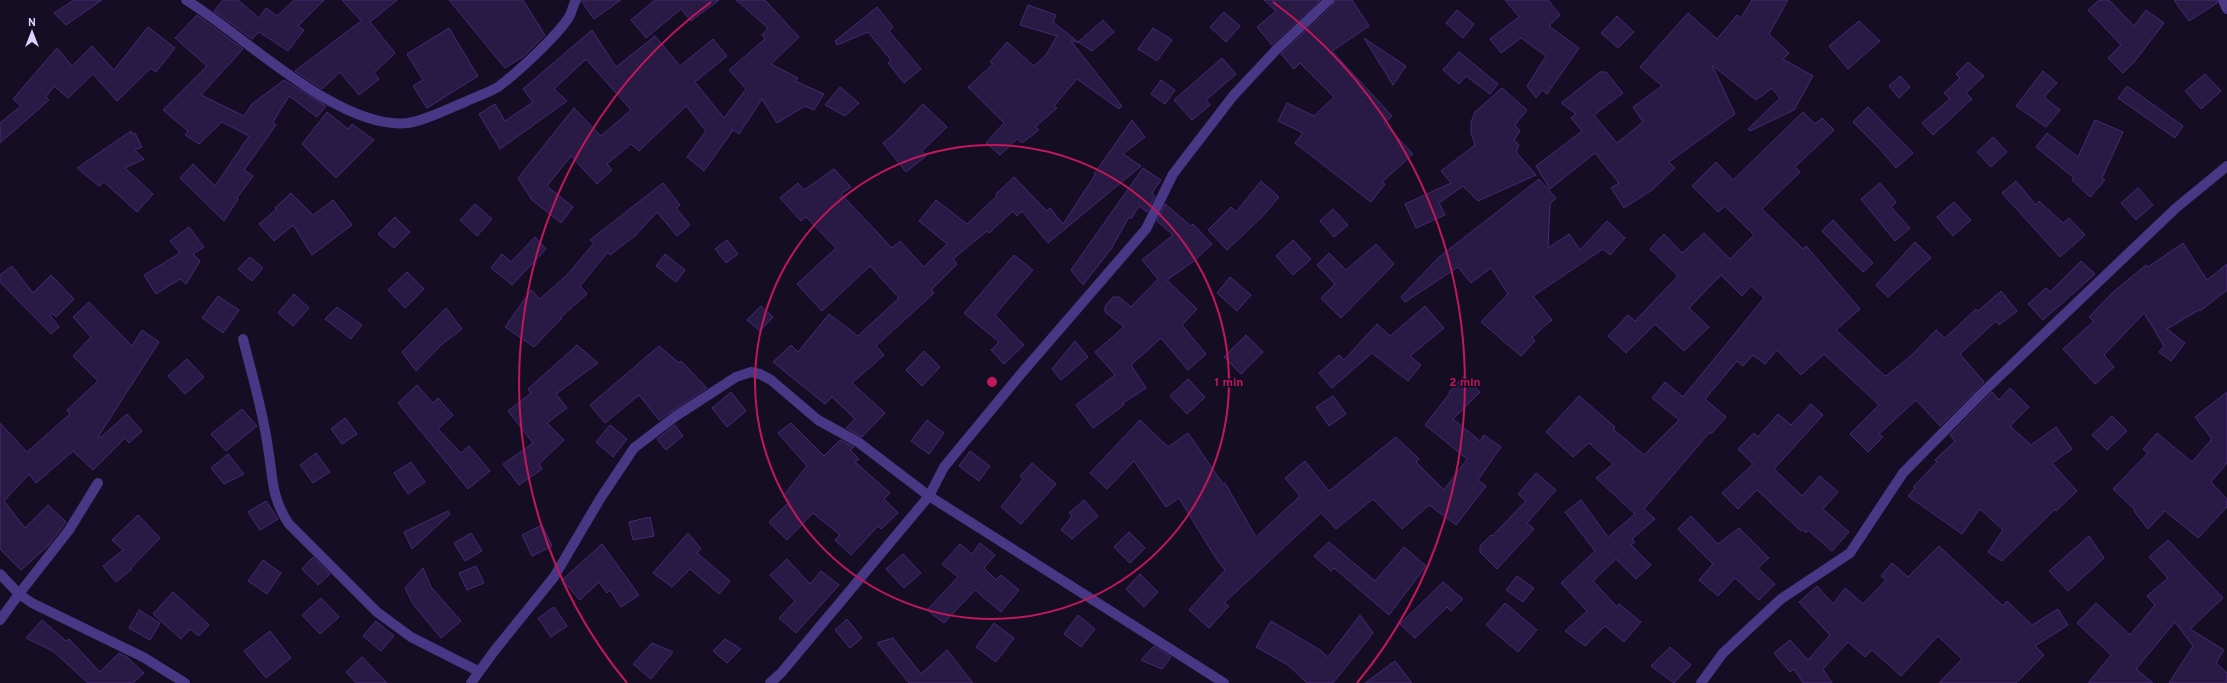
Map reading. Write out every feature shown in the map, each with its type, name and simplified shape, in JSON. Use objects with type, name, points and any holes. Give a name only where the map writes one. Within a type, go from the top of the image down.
[{"type":"street","points":[[186,0],[202,10],[281,70],[331,101],[372,120],[392,123],[409,122],[434,115],[497,87],[552,39],[569,16],[576,0]]},
{"type":"street","points":[[770,683],[781,673],[929,496],[944,466],[1146,229],[1173,174],[1233,96],[1276,50],[1329,0]]},
{"type":"street","points":[[2223,0],[2227,9]]},
{"type":"street","points":[[1701,683],[1723,653],[1780,599],[1850,553],[1903,473],[1981,394],[2176,208],[2227,166]]},
{"type":"street","points":[[243,339],[268,448],[272,486],[281,512],[290,524],[377,612],[411,637],[478,671]]},
{"type":"street","points":[[471,683],[478,671],[554,578],[600,499],[634,448],[676,416],[736,377],[751,372],[760,374],[818,420],[858,442],[929,496],[1224,683]]},
{"type":"street","points":[[0,620],[69,530],[98,483]]},
{"type":"street","points":[[0,574],[19,594],[32,603],[143,657],[185,683]]},
{"type":"building","points":[[74,0],[102,0],[66,25],[54,13]]},
{"type":"building","points":[[223,0],[238,0],[259,18],[266,8],[277,16],[294,0],[324,0],[298,26],[304,30],[288,51],[259,32],[252,39],[214,11]]},
{"type":"building","points":[[342,0],[397,0],[370,22],[395,53],[374,73],[379,79],[359,95],[340,72],[322,89],[295,71],[361,21]]},
{"type":"building","points":[[449,0],[523,0],[545,35],[524,56],[505,68]]},
{"type":"building","points":[[582,0],[621,0],[594,19]]},
{"type":"building","points":[[655,0],[719,0],[691,21],[681,9],[646,38],[631,20]]},
{"type":"building","points":[[736,0],[765,0],[799,37],[771,64],[798,78],[795,81],[824,94],[814,110],[805,106],[777,123],[762,99],[739,134],[732,129],[733,130],[704,171],[687,157],[706,131],[686,106],[639,151],[631,144],[607,164],[612,170],[597,184],[571,156],[547,186],[573,207],[561,223],[532,200],[518,178],[574,108],[601,136],[631,110],[586,59],[554,89],[567,101],[500,149],[479,114],[495,104],[505,121],[533,102],[523,89],[592,30],[616,67],[655,36],[680,66],[713,39],[727,56],[695,82],[724,118],[746,89],[729,70],[765,39],[762,35],[768,28]]},
{"type":"building","points":[[1264,0],[1320,0],[1272,45],[1257,27],[1276,11]]},
{"type":"building","points":[[1335,0],[1352,0],[1369,26],[1332,51],[1392,116],[1384,123],[1413,154],[1382,182],[1385,184],[1371,202],[1295,143],[1303,133],[1278,121],[1287,103],[1314,116],[1334,97],[1300,63],[1294,69],[1281,54],[1333,5]]},
{"type":"building","points":[[1505,0],[1548,0],[1560,15],[1549,26],[1579,48],[1547,94],[1542,90],[1536,98],[1527,86],[1546,56],[1521,38],[1501,53],[1490,39],[1519,17]]},
{"type":"building","points":[[1752,0],[1788,0],[1769,34],[1789,53],[1783,59],[1813,76],[1794,110],[1750,131],[1748,129],[1780,98],[1772,88],[1756,100],[1712,65],[1735,114],[1669,162],[1675,168],[1652,190],[1624,208],[1611,188],[1619,183],[1595,153],[1550,189],[1536,166],[1582,131],[1571,118],[1576,114],[1561,103],[1600,72],[1606,72],[1623,93],[1594,115],[1617,143],[1643,122],[1633,107],[1662,86],[1640,67],[1688,13],[1717,39],[1737,15],[1741,18]]},
{"type":"building","points":[[2099,0],[2109,0],[2134,26],[2146,10],[2164,23],[2135,61],[2123,73],[2108,58],[2121,45],[2088,10]]},
{"type":"building","points":[[2174,0],[2217,0],[2217,3],[2189,21]]},
{"type":"building","points":[[1028,5],[1056,15],[1053,22],[1078,42],[1071,41],[1122,106],[1119,109],[1077,79],[1054,106],[1057,108],[1035,127],[1039,130],[1022,143],[1017,139],[1000,155],[986,143],[1004,123],[968,87],[993,64],[990,62],[1007,42],[1034,66],[1046,55],[1057,36],[1020,25]]},
{"type":"building","points":[[877,7],[893,27],[889,31],[921,69],[904,83],[888,63],[891,60],[868,32],[837,45],[835,41]]},
{"type":"building","points":[[1457,10],[1474,24],[1463,38],[1446,23]]},
{"type":"building","points":[[1224,12],[1240,26],[1226,42],[1210,27]]},
{"type":"building","points":[[197,15],[243,49],[201,95],[244,116],[252,104],[284,80],[326,106],[317,117],[289,96],[273,122],[276,125],[244,170],[253,176],[237,198],[238,199],[224,221],[180,178],[193,164],[215,186],[249,136],[222,122],[199,144],[185,135],[188,131],[163,110],[207,66],[175,38]]},
{"type":"building","points":[[1617,16],[1634,32],[1618,48],[1601,33]]},
{"type":"building","points":[[1103,20],[1114,32],[1092,51],[1078,42]]},
{"type":"building","points":[[1859,21],[1880,41],[1848,69],[1829,46]]},
{"type":"building","points":[[148,27],[175,48],[156,72],[151,68],[117,101],[93,74],[68,98],[54,86],[46,97],[49,100],[0,143],[0,123],[21,106],[13,99],[57,48],[72,66],[92,46],[114,70]]},
{"type":"building","points":[[449,28],[478,76],[427,108],[413,86],[423,80],[407,54]]},
{"type":"building","points":[[1153,28],[1172,40],[1157,61],[1138,49]]},
{"type":"building","points":[[1364,38],[1406,66],[1393,85]]},
{"type":"building","points":[[1459,52],[1498,84],[1490,94],[1466,76],[1459,84],[1443,70]]},
{"type":"building","points":[[1222,58],[1236,74],[1206,100],[1210,105],[1192,120],[1174,100]]},
{"type":"building","points":[[1968,62],[1984,76],[1966,93],[1972,99],[1933,135],[1922,123],[1950,99],[1944,93],[1960,78],[1956,74]]},
{"type":"building","points":[[2043,71],[2057,83],[2044,97],[2060,110],[2046,127],[2016,106]]},
{"type":"building","points":[[2205,74],[2221,91],[2201,109],[2185,91]]},
{"type":"building","points":[[1900,76],[1910,87],[1899,98],[1889,86]]},
{"type":"building","points":[[1161,80],[1175,90],[1165,104],[1151,94]]},
{"type":"building","points":[[2127,86],[2183,126],[2175,138],[2118,98]]},
{"type":"building","points":[[840,87],[859,103],[845,116],[825,105]]},
{"type":"building","points":[[1502,88],[1527,110],[1515,125],[1520,131],[1514,140],[1519,145],[1516,152],[1536,175],[1478,201],[1463,186],[1439,203],[1445,215],[1416,228],[1405,204],[1451,183],[1441,171],[1475,145],[1471,133],[1471,122],[1475,112]]},
{"type":"building","points":[[923,104],[947,127],[922,151],[926,156],[906,172],[883,143],[894,134]]},
{"type":"building","points":[[1868,107],[1913,153],[1896,168],[1880,149],[1853,122]]},
{"type":"building","points":[[327,112],[348,129],[352,124],[374,140],[336,178],[302,144]]},
{"type":"building","points":[[1803,112],[1815,124],[1822,118],[1834,130],[1795,167],[1800,172],[1762,209],[1803,249],[1806,246],[1860,309],[1836,330],[1884,375],[1886,376],[1913,354],[1936,330],[1945,338],[1976,309],[1978,311],[2001,291],[2017,311],[1999,325],[1996,321],[1960,354],[1984,382],[1940,426],[1916,400],[1879,434],[1883,437],[1868,452],[1850,434],[1879,405],[1824,354],[1801,375],[1777,350],[1765,364],[1753,355],[1743,366],[1737,361],[1705,399],[1726,417],[1712,433],[1709,433],[1644,509],[1655,519],[1632,539],[1635,542],[1631,545],[1651,565],[1636,579],[1616,559],[1593,581],[1617,607],[1619,604],[1641,622],[1624,642],[1605,626],[1585,646],[1565,631],[1587,611],[1561,583],[1595,551],[1565,512],[1581,500],[1608,537],[1635,514],[1596,478],[1613,464],[1589,443],[1573,457],[1546,432],[1579,396],[1615,427],[1613,429],[1644,455],[1679,420],[1652,398],[1665,382],[1683,397],[1764,298],[1751,286],[1742,296],[1721,275],[1689,308],[1709,327],[1684,351],[1655,324],[1626,353],[1608,336],[1628,315],[1635,321],[1678,276],[1650,249],[1664,234],[1682,253],[1704,233],[1730,259],[1754,235],[1725,206],[1718,212],[1692,186],[1716,162],[1733,180]]},
{"type":"building","points":[[1132,120],[1145,137],[1123,154],[1141,166],[1048,243],[1022,211],[1017,216],[1013,211],[989,233],[987,231],[953,259],[957,264],[931,290],[934,293],[876,346],[884,355],[852,383],[885,413],[862,437],[846,428],[855,419],[832,397],[825,404],[773,362],[791,345],[798,352],[829,314],[858,336],[899,298],[870,266],[822,311],[797,284],[836,248],[806,217],[801,221],[780,198],[798,183],[804,190],[834,169],[851,187],[841,194],[892,248],[900,241],[924,267],[947,244],[919,221],[936,200],[967,224],[997,196],[996,194],[1014,177],[1047,211],[1050,208],[1063,224],[1095,175],[1094,174]]},
{"type":"building","points":[[2095,120],[2123,132],[2102,178],[2105,180],[2090,197],[2072,180],[2074,178],[2036,147],[2047,133],[2078,157]]},
{"type":"building","points":[[131,131],[132,134],[135,133],[142,147],[135,150],[144,159],[125,168],[153,194],[137,212],[104,182],[99,186],[77,168]]},
{"type":"building","points":[[1993,137],[2007,152],[1991,167],[1977,152]]},
{"type":"building","points":[[1143,168],[1161,180],[1152,193],[1155,196],[1147,212],[1139,206],[1131,219],[1129,217],[1111,249],[1083,285],[1071,270]]},
{"type":"building","points":[[1539,179],[1556,198],[1550,204],[1548,248],[1569,234],[1580,250],[1607,221],[1625,238],[1610,255],[1603,249],[1533,296],[1552,320],[1532,337],[1535,341],[1521,356],[1481,322],[1508,294],[1491,268],[1471,283],[1458,267],[1405,302],[1401,297],[1438,258]]},
{"type":"building","points":[[1261,181],[1279,197],[1263,216],[1227,250],[1208,230],[1231,207],[1236,212]]},
{"type":"building","points":[[2016,181],[2036,205],[2039,201],[2063,223],[2069,218],[2085,235],[2060,257],[2002,193]]},
{"type":"building","points":[[663,183],[680,205],[676,208],[690,225],[677,236],[657,212],[636,235],[610,255],[608,252],[580,286],[587,294],[561,317],[562,318],[534,347],[505,327],[531,290],[540,299],[568,274],[594,243],[590,240]]},
{"type":"building","points":[[1880,183],[1896,202],[1891,207],[1910,228],[1895,241],[1861,199]]},
{"type":"building","points":[[2138,188],[2153,205],[2136,220],[2121,203]]},
{"type":"building","points":[[291,193],[313,215],[333,200],[352,225],[312,255],[293,225],[274,241],[259,224],[277,209],[275,208]]},
{"type":"building","points":[[1954,202],[1971,220],[1953,236],[1937,217]]},
{"type":"building","points":[[475,204],[492,219],[477,236],[460,220]]},
{"type":"building","points":[[1165,204],[1191,226],[1193,224],[1212,244],[1194,261],[1167,280],[1197,309],[1182,325],[1206,354],[1188,370],[1161,338],[1131,365],[1146,388],[1123,403],[1124,405],[1093,428],[1076,405],[1115,375],[1095,352],[1124,327],[1105,312],[1105,306],[1113,297],[1119,297],[1131,307],[1158,279],[1142,260],[1173,235],[1157,221]]},
{"type":"building","points":[[1333,209],[1348,225],[1334,237],[1320,221]]},
{"type":"building","points":[[395,217],[410,232],[394,248],[378,234]]},
{"type":"building","points":[[1833,220],[1873,263],[1863,272],[1822,231]]},
{"type":"building","points":[[189,227],[204,247],[193,254],[200,261],[186,284],[180,279],[156,294],[144,275],[180,253],[170,241]]},
{"type":"building","points":[[535,237],[546,249],[512,285],[491,268],[502,254],[511,262]]},
{"type":"building","points":[[727,240],[738,254],[726,263],[715,249]]},
{"type":"building","points":[[1293,240],[1311,259],[1293,275],[1276,256]]},
{"type":"building","points":[[1915,242],[1931,258],[1888,297],[1876,285]]},
{"type":"building","points":[[2183,243],[2207,280],[2227,264],[2227,290],[2200,311],[2199,310],[2167,329],[2185,343],[2171,361],[2159,352],[2164,346],[2144,313],[2104,355],[2114,367],[2095,384],[2063,349],[2094,321],[2089,317],[2112,293],[2146,265],[2148,267]]},
{"type":"building","points":[[1376,244],[1394,264],[1341,318],[1321,298],[1335,284],[1317,265],[1329,253],[1346,270]]},
{"type":"building","points":[[665,254],[685,270],[676,282],[656,266]]},
{"type":"building","points":[[1014,255],[1033,270],[995,315],[1024,345],[1004,364],[991,350],[999,342],[964,313]]},
{"type":"building","points":[[250,257],[263,268],[252,281],[238,269]]},
{"type":"building","points":[[2081,261],[2095,274],[2043,320],[2028,304],[2046,288],[2050,292]]},
{"type":"building","points":[[12,266],[33,293],[51,275],[74,299],[56,317],[52,313],[50,315],[59,327],[51,334],[0,282],[0,275]]},
{"type":"building","points":[[407,272],[424,289],[405,308],[388,290]]},
{"type":"building","points":[[1230,277],[1251,295],[1237,311],[1217,293]]},
{"type":"building","points":[[294,294],[309,308],[293,326],[278,313]]},
{"type":"building","points":[[218,296],[239,310],[223,333],[202,318]]},
{"type":"building","points":[[89,302],[132,346],[142,330],[159,342],[98,437],[100,438],[127,414],[142,431],[129,443],[125,438],[93,470],[73,451],[36,483],[29,474],[4,501],[25,528],[48,505],[66,522],[49,545],[21,570],[0,549],[0,423],[27,452],[70,414],[67,410],[98,381],[73,356],[91,337],[73,317]]},
{"type":"building","points":[[761,306],[773,317],[760,331],[747,320]]},
{"type":"building","points":[[1425,306],[1444,328],[1410,356],[1421,365],[1408,381],[1372,353],[1332,388],[1319,373],[1339,355],[1344,360],[1377,324],[1390,336]]},
{"type":"building","points":[[337,307],[362,325],[351,339],[325,319]]},
{"type":"building","points":[[446,308],[462,329],[442,344],[416,371],[402,352]]},
{"type":"building","points":[[1246,335],[1263,352],[1241,374],[1224,357]]},
{"type":"building","points":[[1075,341],[1088,357],[1061,380],[1052,369]]},
{"type":"building","points":[[577,345],[598,363],[556,394],[567,408],[547,423],[564,440],[539,464],[542,469],[519,485],[503,464],[533,443],[508,411],[531,393],[528,389]]},
{"type":"building","points":[[659,346],[679,363],[681,361],[707,388],[659,420],[639,395],[605,423],[590,405]]},
{"type":"building","points":[[924,351],[940,367],[922,386],[906,370]]},
{"type":"building","points":[[187,359],[204,377],[185,394],[168,376]]},
{"type":"building","points":[[1464,376],[1480,392],[1453,419],[1480,441],[1484,435],[1501,447],[1478,480],[1486,486],[1456,525],[1429,505],[1402,529],[1373,499],[1336,529],[1321,513],[1224,603],[1229,606],[1209,628],[1189,610],[1225,570],[1217,560],[1179,498],[1166,507],[1134,461],[1107,489],[1090,473],[1140,420],[1168,447],[1188,433],[1223,484],[1225,483],[1256,537],[1300,496],[1285,478],[1305,461],[1329,491],[1396,437],[1419,459],[1416,462],[1444,490],[1467,459],[1425,425],[1450,393],[1449,392]]},
{"type":"building","points":[[1188,379],[1205,397],[1187,414],[1170,396]]},
{"type":"building","points":[[417,385],[433,403],[438,398],[453,415],[438,429],[461,453],[469,446],[490,471],[468,489],[398,403]]},
{"type":"building","points":[[2010,388],[2029,407],[2010,426],[2031,445],[2056,427],[2072,449],[2052,463],[2077,491],[2056,511],[2055,509],[2002,561],[1988,552],[2003,530],[1980,509],[1962,534],[1908,496],[1915,488],[1913,487],[1937,462],[1935,460],[1955,441],[1950,435],[1992,392],[1999,400]]},
{"type":"building","points":[[731,392],[746,411],[727,427],[712,408]]},
{"type":"building","points":[[2227,392],[2227,463],[2211,482],[2227,499],[2227,507],[2198,538],[2165,511],[2148,529],[2134,511],[2135,510],[2113,489],[2148,453],[2143,449],[2157,433],[2192,462],[2212,439],[2195,417]]},
{"type":"building","points":[[1333,396],[1346,414],[1329,426],[1316,407]]},
{"type":"building","points":[[1811,404],[1823,415],[1774,469],[1802,496],[1820,476],[1838,492],[1823,509],[1849,532],[1832,551],[1808,530],[1806,533],[1803,530],[1801,531],[1757,490],[1738,509],[1722,493],[1753,464],[1738,449],[1754,433],[1758,437],[1778,414],[1791,425]]},
{"type":"building","points":[[242,409],[257,426],[226,451],[211,434]]},
{"type":"building","points":[[2112,416],[2127,431],[2107,450],[2092,435]]},
{"type":"building","points":[[345,418],[357,434],[342,444],[331,429]]},
{"type":"building","points":[[927,420],[944,433],[929,454],[911,441]]},
{"type":"building","points":[[791,423],[824,456],[840,440],[854,447],[850,450],[859,459],[855,462],[890,493],[884,499],[898,513],[881,529],[878,526],[851,555],[835,540],[840,535],[813,513],[787,540],[769,522],[790,501],[783,496],[807,466],[778,433]]},
{"type":"building","points":[[610,425],[627,439],[613,457],[596,442]]},
{"type":"building","points":[[675,425],[683,436],[666,450],[657,439]]},
{"type":"building","points":[[970,451],[990,466],[979,481],[959,466]]},
{"type":"building","points":[[316,453],[330,472],[313,483],[300,465]]},
{"type":"building","points":[[228,454],[244,474],[224,484],[211,468]]},
{"type":"building","points":[[411,462],[425,482],[408,494],[394,473]]},
{"type":"building","points":[[1032,463],[1056,484],[1021,524],[1001,507],[1023,479],[1020,476]]},
{"type":"building","points":[[1536,473],[1556,490],[1527,523],[1534,529],[1497,569],[1480,552],[1480,546],[1491,535],[1492,536],[1526,501],[1518,494]]},
{"type":"building","points":[[1084,500],[1098,516],[1072,539],[1061,530],[1072,516],[1069,513]]},
{"type":"building","points":[[266,501],[278,519],[260,530],[248,512]]},
{"type":"building","points":[[448,511],[450,514],[412,549],[404,532]]},
{"type":"building","points":[[138,515],[160,538],[131,568],[132,569],[116,582],[103,566],[123,550],[112,540]]},
{"type":"building","points":[[1691,516],[1718,544],[1739,528],[1769,558],[1758,568],[1775,584],[1759,600],[1735,578],[1718,596],[1699,580],[1713,564],[1678,529]]},
{"type":"building","points":[[650,517],[654,536],[633,540],[629,522]]},
{"type":"building","points":[[542,525],[552,546],[532,556],[522,535]]},
{"type":"building","points":[[1129,532],[1145,548],[1130,563],[1114,547]]},
{"type":"building","points":[[471,533],[482,551],[465,561],[454,543]]},
{"type":"building","points":[[688,533],[701,549],[697,553],[730,581],[719,594],[690,569],[672,587],[653,573]]},
{"type":"building","points":[[2089,536],[2104,558],[2068,591],[2049,571]]},
{"type":"building","points":[[2168,540],[2223,598],[2190,629],[2224,650],[2216,663],[2227,673],[2227,683],[2169,683],[2193,646],[2175,622],[2136,669],[2153,683],[2088,683],[2111,655],[2077,623],[2096,603],[2130,635],[2155,605],[2147,596],[2168,578],[2149,557]]},
{"type":"building","points":[[1329,542],[1375,581],[1404,547],[1426,566],[1389,615],[1334,568],[1331,571],[1314,556]]},
{"type":"building","points":[[980,543],[995,555],[984,568],[996,580],[1001,575],[1019,590],[1001,612],[975,590],[944,623],[927,610],[958,577],[942,564],[960,544],[972,554]]},
{"type":"building","points":[[602,544],[639,595],[621,607],[610,590],[607,593],[599,582],[580,600],[562,580]]},
{"type":"building","points":[[1939,546],[2003,606],[2007,601],[2032,625],[2058,609],[2068,625],[2035,646],[2044,655],[2016,683],[1939,683],[1962,659],[1938,636],[1901,676],[1872,650],[1865,657],[1848,642],[1823,669],[1832,683],[1803,683],[1794,669],[1790,672],[1774,653],[1790,640],[1808,660],[1830,635],[1799,602],[1817,586],[1833,604],[1845,588],[1863,604],[1886,580],[1881,576],[1892,563],[1908,577]]},
{"type":"building","points":[[903,554],[921,573],[904,588],[886,569]]},
{"type":"building","points":[[313,557],[330,574],[318,585],[302,569]]},
{"type":"building","points":[[787,559],[810,584],[821,571],[839,585],[796,633],[779,618],[795,601],[770,575]]},
{"type":"building","points":[[263,560],[281,573],[267,594],[248,581]]},
{"type":"building","points":[[476,566],[484,583],[467,590],[459,573]]},
{"type":"building","points":[[423,568],[431,587],[461,621],[441,638],[413,604],[405,588]]},
{"type":"building","points":[[1140,574],[1158,592],[1144,607],[1126,589]]},
{"type":"building","points":[[1517,576],[1534,588],[1523,602],[1506,590]]},
{"type":"building","points":[[1443,582],[1463,599],[1451,611],[1447,607],[1415,638],[1400,624]]},
{"type":"building","points":[[173,592],[209,625],[199,636],[190,629],[181,639],[153,614]]},
{"type":"building","points":[[321,598],[339,617],[320,634],[302,615]]},
{"type":"building","points":[[1505,603],[1537,630],[1518,652],[1486,625]]},
{"type":"building","points":[[554,607],[567,626],[551,637],[538,618]]},
{"type":"building","points":[[139,610],[160,623],[150,640],[129,628]]},
{"type":"building","points":[[1078,615],[1095,629],[1081,647],[1064,634]]},
{"type":"building","points":[[1360,615],[1373,633],[1333,683],[1307,683],[1288,665],[1256,647],[1271,621],[1320,650],[1328,657]]},
{"type":"building","points":[[847,619],[862,638],[850,648],[835,630]]},
{"type":"building","points":[[42,620],[66,641],[69,639],[100,672],[119,653],[127,657],[144,673],[133,683],[88,683],[53,651],[26,638]]},
{"type":"building","points":[[376,621],[394,636],[381,651],[363,636]]},
{"type":"building","points":[[994,623],[1014,638],[996,662],[976,647]]},
{"type":"building","points":[[270,631],[291,658],[266,678],[244,651]]},
{"type":"building","points":[[893,638],[921,674],[947,650],[973,683],[909,683],[877,643]]},
{"type":"building","points":[[725,639],[741,649],[727,663],[713,651]]},
{"type":"building","points":[[652,643],[673,652],[651,679],[633,664]]},
{"type":"building","points":[[1154,646],[1171,657],[1162,669],[1141,660]]},
{"type":"building","points":[[1670,647],[1691,665],[1674,683],[1651,666]]},
{"type":"building","points":[[362,657],[387,683],[356,683],[346,672]]},
{"type":"building","points":[[1395,661],[1412,683],[1365,683]]}]
